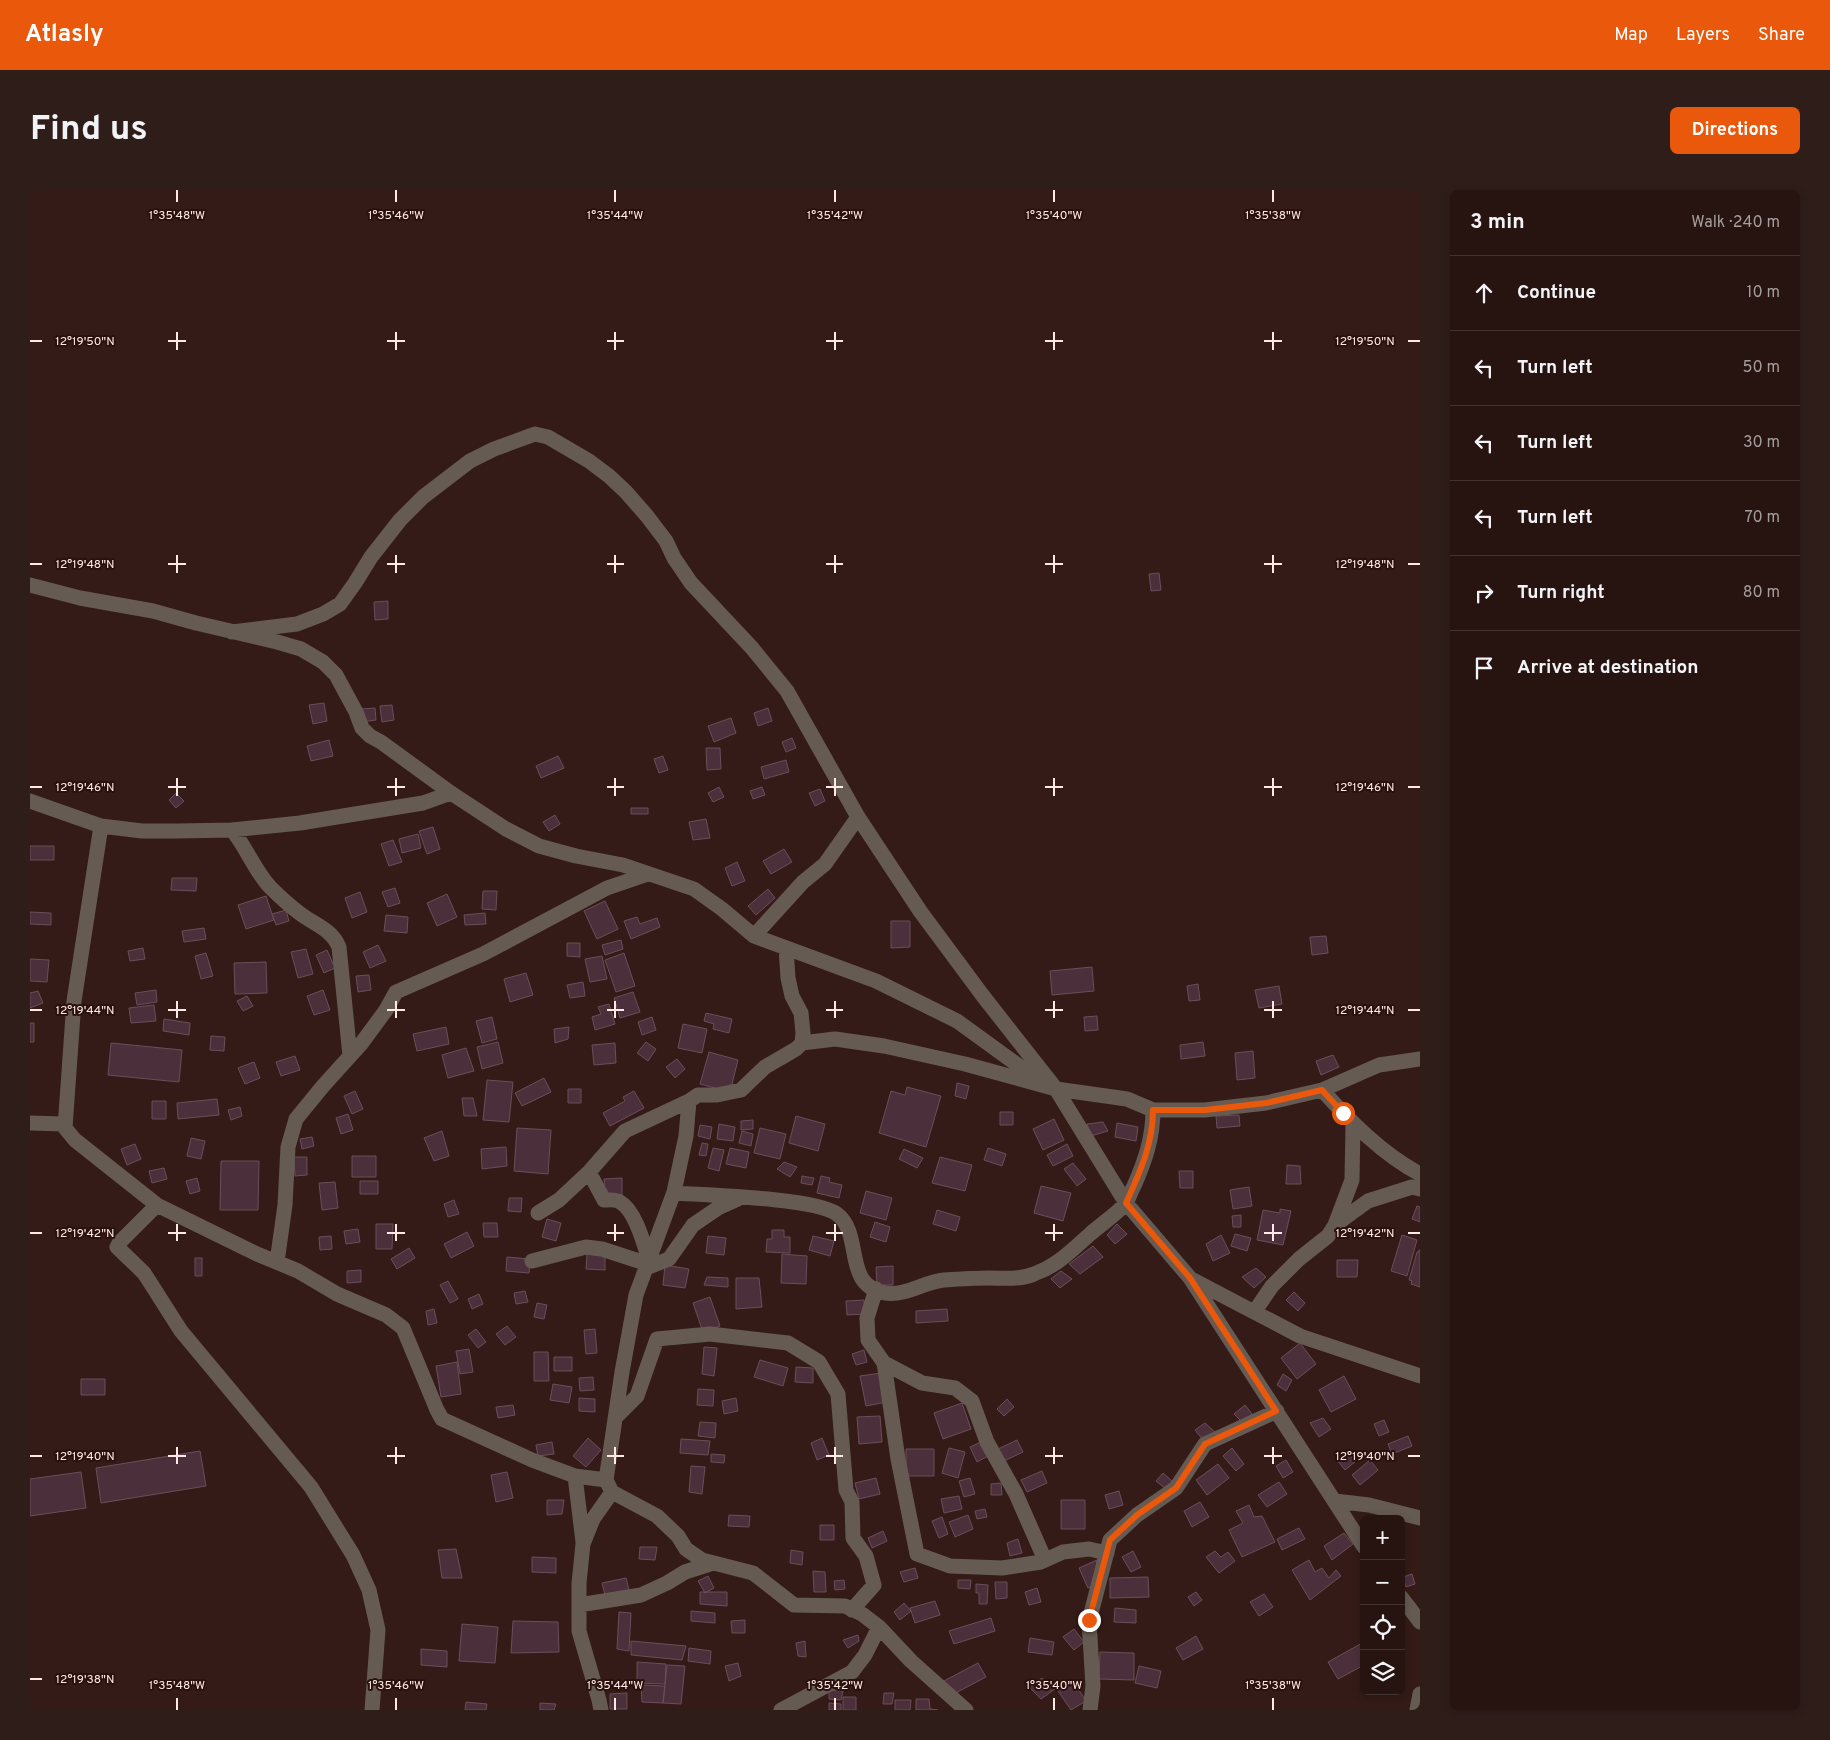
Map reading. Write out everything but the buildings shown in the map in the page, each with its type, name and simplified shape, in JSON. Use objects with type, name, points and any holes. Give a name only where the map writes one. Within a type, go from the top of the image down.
[{"type":"street","points":[[232,632],[297,624],[323,614],[340,604],[400,520],[423,497],[470,461],[524,437],[535,434],[548,437],[609,476],[647,516],[666,541],[674,558],[691,583],[752,648],[787,691],[858,818],[920,910],[983,996],[1056,1089],[1126,1203],[1190,1278],[1360,1541]]},
{"type":"street","points":[[30,585],[80,598],[153,611],[301,649],[323,662],[336,675],[350,700],[362,728],[370,736],[506,830],[540,846],[576,856],[623,865],[694,889],[754,936],[876,981],[957,1020],[1019,1066],[1056,1089]]},
{"type":"street","points":[[30,801],[101,826],[142,831],[232,830],[300,823],[383,810],[423,803],[452,793]]},
{"type":"street","points":[[754,936],[803,882],[825,864],[858,818]]},
{"type":"street","points":[[101,826],[74,1001],[64,1124],[75,1140],[157,1205],[225,1239],[298,1271],[337,1294],[386,1316],[403,1328],[442,1419],[532,1460],[609,1486],[657,1516],[678,1536],[686,1549],[702,1560],[753,1573],[794,1605],[845,1606],[862,1614],[879,1626],[911,1661],[966,1710]]},
{"type":"street","points":[[232,830],[243,844],[255,869],[270,886],[302,915],[335,937],[339,947],[350,1056]]},
{"type":"street","points":[[277,1262],[285,1205],[288,1147],[296,1119],[323,1086],[362,1044],[396,992],[483,954],[607,888],[648,874]]},
{"type":"street","points":[[786,948],[788,978],[792,996],[801,1013],[802,1043]]},
{"type":"street","points":[[538,1213],[559,1200],[589,1172],[625,1131],[698,1095],[717,1095],[742,1090],[765,1068],[796,1049],[802,1043],[835,1039],[884,1046],[965,1064],[1056,1089],[1127,1099],[1153,1110],[1205,1110],[1266,1103],[1322,1090],[1379,1065],[1420,1059]]},
{"type":"street","points":[[1322,1090],[1354,1125],[1407,1167],[1420,1174]]},
{"type":"street","points":[[583,1544],[609,1486],[615,1418],[636,1295],[674,1193],[686,1136],[689,1101]]},
{"type":"street","points":[[674,1193],[786,1202],[832,1211],[846,1225],[854,1250],[856,1267],[863,1281],[885,1293],[900,1293],[942,1280],[1013,1278],[1033,1275],[1064,1259],[1126,1203],[1144,1163],[1153,1127],[1153,1110]]},
{"type":"street","points":[[30,1123],[64,1124]]},
{"type":"street","points":[[1255,1312],[1272,1286],[1299,1258],[1328,1236],[1335,1225],[1352,1180],[1354,1125]]},
{"type":"street","points":[[589,1172],[604,1200],[618,1200],[626,1206],[637,1227],[648,1264]]},
{"type":"street","points":[[1335,1225],[1368,1201],[1412,1188],[1420,1189]]},
{"type":"street","points":[[532,1261],[586,1247],[602,1249],[648,1264],[669,1259],[692,1225],[718,1208],[740,1198]]},
{"type":"street","points":[[157,1205],[117,1247],[144,1273],[181,1331],[311,1487],[353,1555],[369,1590],[378,1630],[372,1710]]},
{"type":"street","points":[[1190,1278],[1300,1336],[1420,1376]]},
{"type":"street","points":[[876,1289],[867,1318],[868,1340],[884,1363],[898,1459],[918,1554],[950,1566],[1002,1568],[1044,1560],[1063,1552],[1089,1549],[1107,1553]]},
{"type":"street","points":[[615,1418],[637,1396],[657,1339],[710,1334],[788,1343],[819,1362],[838,1394],[846,1490],[852,1502],[853,1538],[866,1556],[874,1585],[852,1610]]},
{"type":"street","points":[[884,1363],[922,1383],[955,1388],[972,1401],[987,1442],[1016,1494],[1044,1560]]},
{"type":"street","points":[[1090,1710],[1094,1686],[1089,1620],[1110,1540],[1137,1515],[1176,1488],[1205,1444],[1276,1411]]},
{"type":"street","points":[[575,1476],[583,1544],[578,1583],[579,1631],[601,1710]]},
{"type":"street","points":[[1334,1501],[1369,1504],[1420,1518]]},
{"type":"street","points":[[579,1605],[641,1595],[685,1572],[714,1563]]},
{"type":"street","points":[[1405,1602],[1420,1622]]},
{"type":"street","points":[[781,1710],[852,1672],[865,1655],[879,1626]]},
{"type":"street","points":[[1417,1710],[1420,1694]]},
{"type":"route","points":[[1089,1620],[1110,1540],[1137,1515],[1176,1488],[1205,1444],[1276,1411],[1190,1278],[1126,1203],[1144,1163],[1150,1143],[1153,1127],[1153,1110],[1205,1110],[1237,1107],[1266,1103],[1322,1090],[1343,1113]]}]
